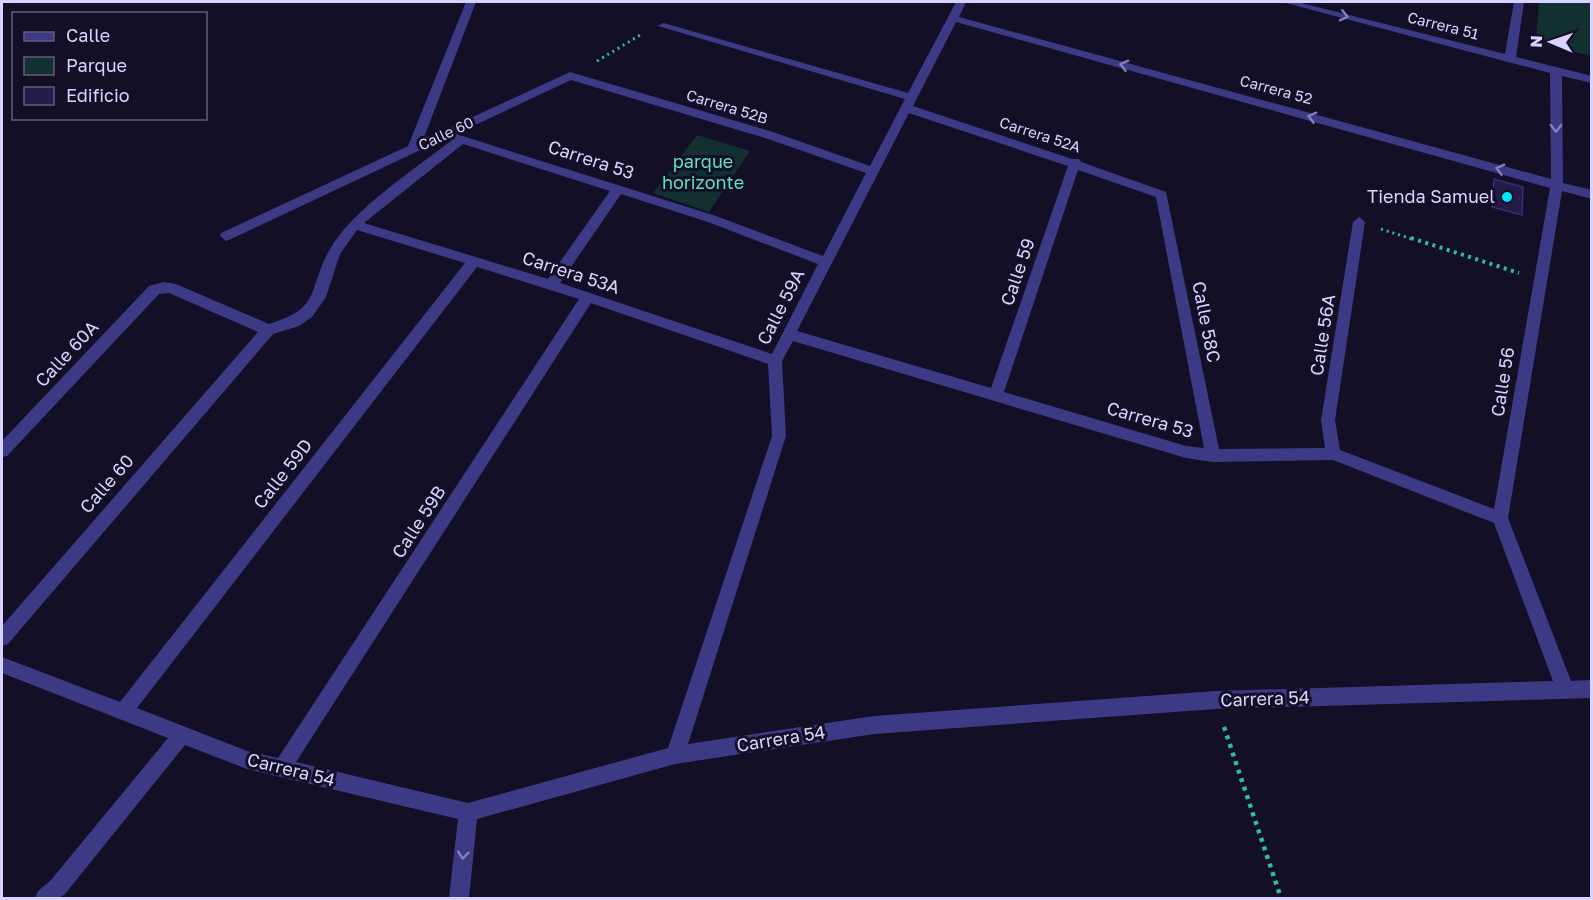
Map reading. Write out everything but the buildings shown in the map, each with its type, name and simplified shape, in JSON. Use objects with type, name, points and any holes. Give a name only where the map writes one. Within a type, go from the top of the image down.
[{"type":"street","points":[[413,149],[471,2]]},
{"type":"street","name":"Calle 59A","points":[[675,755],[779,436],[775,361],[961,2]]},
{"type":"street","name":"Carrera 51","points":[[1287,2],[1592,80]]},
{"type":"street","points":[[1510,59],[1519,2]]},
{"type":"street","name":"Carrera 52","points":[[952,18],[1592,195]]},
{"type":"street","name":"Carrera 52A","points":[[663,26],[909,102],[1162,195]]},
{"type":"street","name":"Calle 56","points":[[1500,518],[1557,184],[1556,71]]},
{"type":"street","name":"Calle 60","points":[[226,236],[570,76]]},
{"type":"street","name":"Carrera 52B","points":[[570,76],[769,135],[873,171]]},
{"type":"street","name":"Carrera 53","points":[[446,134],[712,219],[826,261]]},
{"type":"street","points":[[268,330],[294,322],[307,313],[319,297],[334,253],[354,224],[461,139]]},
{"type":"street","name":"Calle 59","points":[[996,394],[1075,162]]},
{"type":"street","points":[[551,285],[618,189]]},
{"type":"street","name":"Calle 58C","points":[[1162,195],[1213,456]]},
{"type":"street","name":"Calle 56A","points":[[1333,454],[1328,420],[1359,222]]},
{"type":"street","name":"Carrera 53A","points":[[354,224],[588,297],[775,361]]},
{"type":"street","name":"Calle 59D","points":[[123,712],[474,261]]},
{"type":"street","name":"Calle 60A","points":[[2,451],[154,290],[164,286],[268,330]]},
{"type":"street","name":"Calle 59B","points":[[282,768],[588,297]]},
{"type":"street","name":"Calle 60","points":[[2,638],[268,330]]},
{"type":"street","name":"Carrera 53","points":[[789,334],[1186,452],[1213,456],[1333,454],[1500,518]]},
{"type":"street","points":[[1500,518],[1565,689]]},
{"type":"street","name":"Carrera 54","points":[[2,665],[247,760],[468,812],[675,755],[874,725],[1216,700],[1592,688]]},
{"type":"street","points":[[45,898],[58,886],[182,735]]},
{"type":"street","points":[[459,898],[468,812]]},
{"type":"path","points":[[570,76],[654,28],[663,26]]},
{"type":"path","points":[[1359,222],[1540,280]]},
{"type":"path","points":[[1216,700],[1281,898]]},
{"type":"green space","points":[[1539,2],[1591,2],[1591,56],[1536,42]]},
{"type":"green space","name":"parque horizonte","points":[[697,135],[750,151],[709,212],[653,193]]},
{"type":"place","name":"Tienda Samuel","points":[[1507,197]]}]
